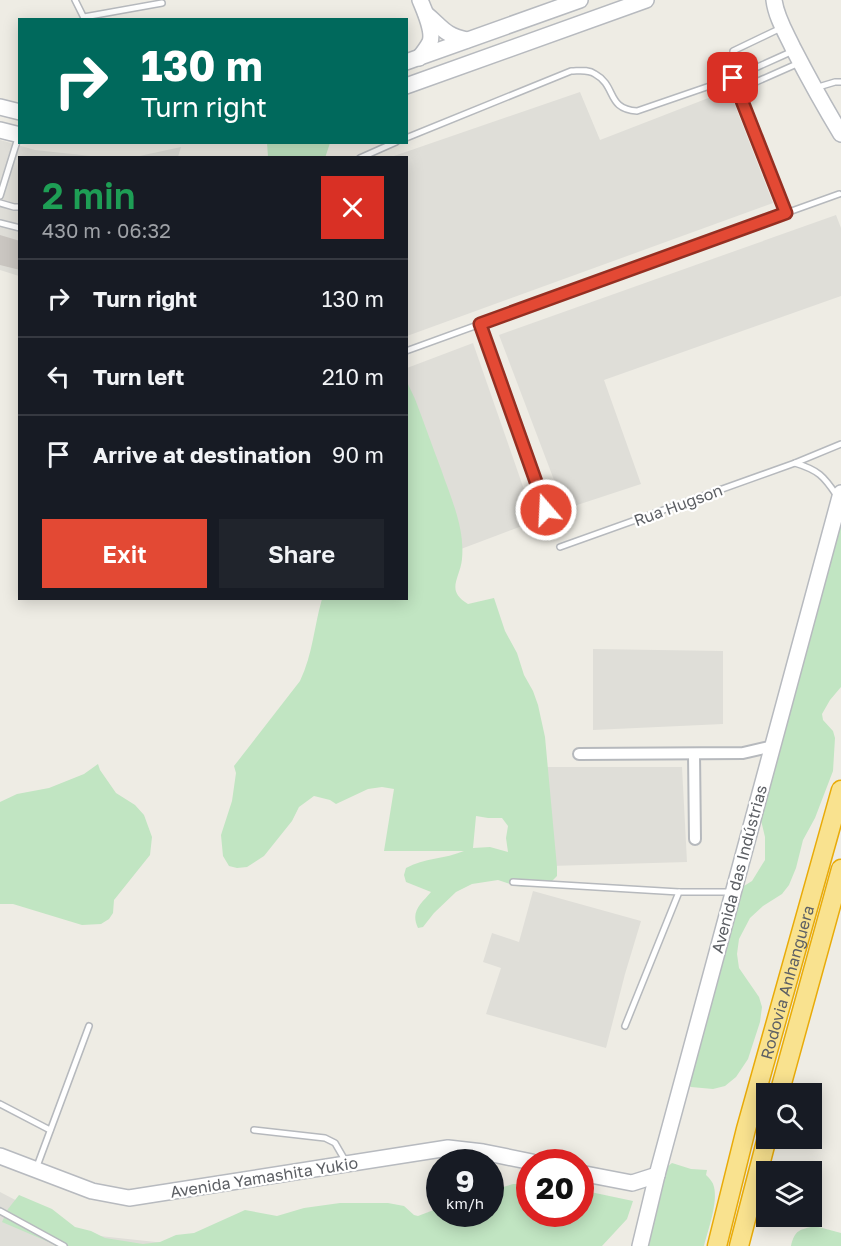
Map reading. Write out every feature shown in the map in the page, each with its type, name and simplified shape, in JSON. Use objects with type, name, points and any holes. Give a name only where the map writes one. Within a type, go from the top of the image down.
[{"type":"highway","name":"Rodovia Anhanguera","points":[[717,1246],[752,1106],[841,790]]},
{"type":"highway","name":"Rodovia Anhanguera","points":[[781,1083],[841,869]]},
{"type":"highway","points":[[739,1246],[763,1149]]},
{"type":"street","points":[[413,60],[580,0]]},
{"type":"street","points":[[408,85],[646,0]]},
{"type":"street","points":[[774,0],[783,27],[797,56],[841,134]]},
{"type":"street","points":[[423,7],[447,33],[467,40]]},
{"type":"street","points":[[413,60],[426,49],[431,36],[423,7]]},
{"type":"street","points":[[518,22],[526,43]]},
{"type":"street","points":[[0,107],[18,112]]},
{"type":"street","points":[[0,130],[18,135]]},
{"type":"street","name":"Avenida das Indústrias","points":[[640,1246],[657,1175],[840,496]]},
{"type":"street","points":[[579,754],[743,753],[773,746]]},
{"type":"street","points":[[694,754],[694,839]]},
{"type":"street","name":"Avenida Yamashita Yukio","points":[[0,1156],[92,1191],[129,1198],[448,1148],[516,1159]]},
{"type":"street","points":[[594,1176],[632,1183],[657,1175]]},
{"type":"lane","points":[[75,0],[84,18],[162,3]]},
{"type":"lane","points":[[783,27],[733,51],[733,78],[786,213]]},
{"type":"lane","points":[[408,137],[571,71],[594,73],[604,81],[617,105],[637,111],[797,56]]},
{"type":"lane","points":[[738,90],[797,56]]},
{"type":"lane","points":[[813,88],[841,82]]},
{"type":"lane","points":[[0,196],[18,138]]},
{"type":"lane","points":[[364,156],[392,144]]},
{"type":"lane","points":[[408,350],[839,194]]},
{"type":"lane","points":[[0,203],[18,207]]},
{"type":"lane","points":[[0,223],[18,228]]},
{"type":"lane","points":[[480,324],[546,510]]},
{"type":"lane","name":"Rua Hugson","points":[[560,547],[795,463],[841,444]]},
{"type":"lane","points":[[795,463],[812,468],[827,480],[840,496]]},
{"type":"lane","points":[[513,882],[679,892],[733,892]]},
{"type":"lane","points":[[625,1026],[679,892]]},
{"type":"lane","points":[[35,1170],[89,1026]]},
{"type":"lane","points":[[0,1104],[50,1130]]},
{"type":"lane","points":[[254,1130],[325,1138],[335,1143],[347,1164]]},
{"type":"lane","points":[[0,1211],[64,1246]]},
{"type":"shaded area","points":[[729,90],[773,203],[408,336],[408,156],[394,156],[580,92],[600,140]]},
{"type":"shaded area","points":[[0,140],[35,150],[91,156],[18,156],[18,276],[0,270]]},
{"type":"shaded area","points":[[181,147],[178,156],[140,156]]},
{"type":"shaded area","points":[[836,215],[841,228],[841,296],[604,380],[641,484],[565,509],[499,335]]},
{"type":"shaded area","points":[[473,343],[535,521],[461,549],[408,403],[408,368]]},
{"type":"shaded area","points":[[593,649],[723,651],[723,724],[593,730]]},
{"type":"shaded area","points":[[545,767],[682,767],[687,862],[550,866]]},
{"type":"shaded area","points":[[533,891],[641,921],[606,1048],[486,1014],[501,968],[483,962],[492,933],[519,942]]},
{"type":"shaded area","points":[[0,1192],[81,1234],[193,1246],[0,1246]]},
{"type":"green space","points":[[267,144],[330,144],[326,156],[268,156]]},
{"type":"green space","points":[[408,384],[453,502],[459,525],[462,559],[455,589],[457,594],[468,604],[494,598],[505,631],[517,653],[538,705],[545,737],[557,876],[552,881],[531,887],[516,886],[498,880],[472,884],[456,892],[423,927],[418,928],[416,912],[431,892],[406,882],[404,875],[406,868],[420,862],[464,851],[384,851],[394,789],[382,787],[368,789],[336,804],[314,796],[299,807],[292,821],[264,856],[247,867],[229,866],[223,856],[221,835],[232,801],[236,773],[234,766],[300,681],[311,650],[322,600],[408,600]],"holes":[[[476,816],[502,818],[508,826],[506,838],[508,852],[490,847],[473,848]]]},
{"type":"green space","points":[[841,518],[841,687],[822,714],[823,720],[833,731],[835,738],[833,771],[815,818],[803,840],[789,885],[782,894],[750,918],[739,939],[737,954],[739,968],[759,997],[762,1007],[760,1022],[748,1059],[736,1077],[725,1086],[713,1089],[691,1087],[685,1083],[736,891],[752,881],[765,860],[765,837],[758,808]]},
{"type":"green space","points":[[98,764],[116,793],[135,805],[144,815],[152,837],[150,855],[114,900],[113,913],[109,919],[101,924],[82,925],[13,904],[0,904],[0,802],[17,794],[49,788],[84,774]]},
{"type":"green space","points":[[672,1163],[691,1169],[707,1170],[706,1175],[714,1185],[714,1208],[704,1246],[638,1246],[667,1167]]},
{"type":"green space","points":[[516,1184],[516,1227],[594,1227],[594,1193],[633,1201],[627,1219],[602,1246],[56,1246],[2,1222],[8,1209],[19,1195],[52,1209],[75,1227],[105,1238],[143,1244],[160,1242],[176,1235],[194,1233],[245,1210],[277,1216],[304,1208],[340,1203],[388,1203],[404,1206],[414,1215],[426,1213],[426,1227],[504,1227],[504,1187]]},
{"type":"green space","points":[[819,1227],[841,1233],[841,1246],[791,1246],[794,1236],[805,1228]]},
{"type":"building","points":[[0,235],[18,240],[18,270],[0,265]]},
{"type":"route","points":[[546,510],[480,324],[786,213],[733,78]]}]
